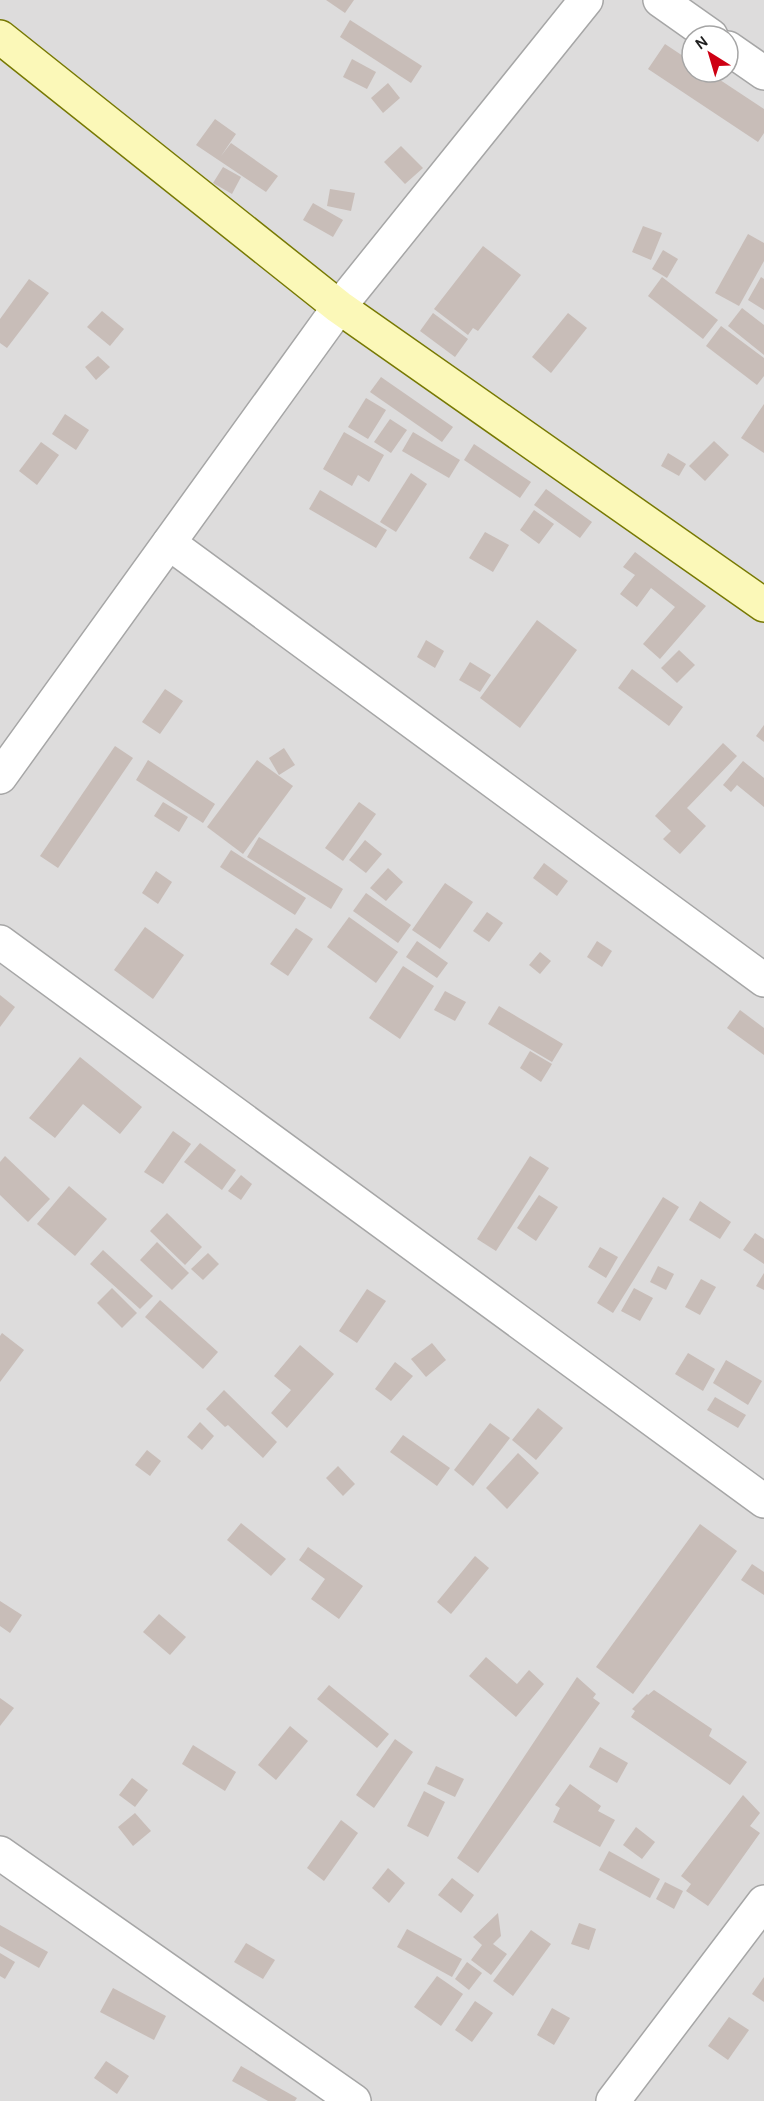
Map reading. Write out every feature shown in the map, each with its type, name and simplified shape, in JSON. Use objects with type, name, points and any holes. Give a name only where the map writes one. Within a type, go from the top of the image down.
[{"type":"main road","points":[[0,37],[339,307],[764,605]]},
{"type":"street","points":[[0,777],[339,307],[586,0]]},
{"type":"street","points":[[660,0],[694,24]]},
{"type":"street","points":[[740,56],[764,73]]},
{"type":"street","points":[[169,543],[764,980]]},
{"type":"street","points":[[0,942],[764,1501]]},
{"type":"street","points":[[0,1853],[354,2101]]},
{"type":"street","points":[[613,2101],[764,1902]]},
{"type":"shaded area","points":[[0,0],[764,0],[764,2101],[0,2101]]},
{"type":"building","points":[[326,0],[354,0],[345,13]]},
{"type":"building","points":[[350,20],[422,66],[411,83],[340,37]]},
{"type":"building","points":[[665,44],[680,54],[680,84],[726,84],[764,109],[764,133],[758,142],[648,69]]},
{"type":"building","points":[[352,59],[376,72],[367,89],[343,77]]},
{"type":"building","points":[[388,83],[400,98],[383,113],[371,98]]},
{"type":"building","points":[[215,119],[236,134],[221,156],[231,143],[278,176],[266,192],[196,145]]},
{"type":"building","points":[[401,146],[423,168],[405,184],[384,162]]},
{"type":"building","points":[[223,167],[241,177],[232,194],[213,183]]},
{"type":"building","points":[[330,189],[355,193],[351,211],[327,206]]},
{"type":"building","points":[[313,203],[343,220],[333,237],[303,220]]},
{"type":"building","points":[[643,226],[662,233],[651,260],[632,252]]},
{"type":"building","points":[[748,234],[764,243],[764,261],[739,306],[715,293]]},
{"type":"building","points":[[483,246],[521,275],[478,331],[473,328],[468,335],[434,309]]},
{"type":"building","points":[[663,250],[678,259],[667,278],[652,269]]},
{"type":"building","points":[[662,277],[718,320],[703,339],[648,296]]},
{"type":"building","points":[[761,277],[764,279],[764,310],[748,300]]},
{"type":"building","points":[[29,279],[49,293],[7,348],[0,343],[0,319]]},
{"type":"building","points":[[742,308],[764,325],[764,355],[728,326]]},
{"type":"building","points":[[102,311],[124,329],[110,346],[87,327]]},
{"type":"building","points":[[433,313],[468,339],[455,357],[420,331]]},
{"type":"building","points":[[568,313],[587,328],[551,373],[532,357]]},
{"type":"building","points":[[721,326],[764,358],[764,376],[757,385],[706,346]]},
{"type":"building","points":[[98,356],[110,367],[96,380],[85,367]]},
{"type":"building","points":[[381,377],[453,427],[442,442],[370,392]]},
{"type":"building","points":[[366,398],[386,410],[368,439],[348,427]]},
{"type":"building","points":[[764,404],[764,453],[741,438]]},
{"type":"building","points":[[65,414],[89,430],[76,450],[52,434]]},
{"type":"building","points":[[390,419],[407,430],[391,453],[374,442]]},
{"type":"building","points":[[344,432],[384,455],[369,482],[358,475],[352,486],[323,469]]},
{"type":"building","points":[[413,432],[460,460],[449,478],[402,451]]},
{"type":"building","points":[[714,441],[729,455],[705,481],[689,466]]},
{"type":"building","points":[[41,442],[59,455],[37,485],[19,471]]},
{"type":"building","points":[[474,444],[531,482],[520,498],[464,460]]},
{"type":"building","points":[[668,453],[686,464],[679,476],[661,466]]},
{"type":"building","points":[[411,473],[427,484],[396,532],[380,522]]},
{"type":"building","points":[[546,489],[592,522],[580,538],[534,505]]},
{"type":"building","points":[[320,490],[387,530],[376,548],[309,509]]},
{"type":"building","points":[[534,510],[554,524],[539,544],[520,530]]},
{"type":"building","points":[[485,532],[509,545],[493,572],[469,558]]},
{"type":"building","points":[[635,552],[706,606],[660,659],[643,644],[675,607],[651,588],[637,607],[620,594],[635,575],[623,567]]},
{"type":"building","points":[[537,620],[577,650],[520,728],[480,698]]},
{"type":"building","points":[[426,640],[444,651],[435,668],[417,657]]},
{"type":"building","points":[[679,650],[695,665],[677,683],[661,668]]},
{"type":"building","points":[[470,662],[491,675],[480,692],[459,680]]},
{"type":"building","points":[[632,669],[683,707],[669,726],[618,688]]},
{"type":"building","points":[[165,689],[183,701],[160,734],[142,722]]},
{"type":"building","points":[[764,725],[764,742],[756,736]]},
{"type":"building","points":[[723,743],[737,756],[687,808],[706,826],[680,854],[663,839],[671,831],[655,816]]},
{"type":"building","points":[[115,746],[133,758],[58,868],[40,856]]},
{"type":"building","points":[[284,748],[295,765],[279,775],[269,758]]},
{"type":"building","points":[[148,760],[215,804],[203,823],[136,780]]},
{"type":"building","points":[[257,760],[293,786],[243,854],[207,827]]},
{"type":"building","points":[[743,761],[764,778],[764,807],[737,785],[731,792],[723,785]]},
{"type":"building","points":[[163,802],[188,817],[179,832],[154,816]]},
{"type":"building","points":[[359,802],[376,814],[343,861],[325,848]]},
{"type":"building","points":[[259,837],[343,889],[331,909],[247,857]]},
{"type":"building","points":[[365,840],[382,854],[366,873],[349,860]]},
{"type":"building","points":[[231,850],[306,898],[295,915],[220,867]]},
{"type":"building","points":[[544,863],[568,881],[557,896],[533,878]]},
{"type":"building","points":[[388,868],[403,882],[386,901],[370,888]]},
{"type":"building","points":[[156,871],[172,882],[158,904],[142,893]]},
{"type":"building","points":[[445,883],[473,902],[440,949],[412,930]]},
{"type":"building","points":[[366,893],[411,925],[398,943],[353,911]]},
{"type":"building","points":[[487,912],[503,923],[489,942],[473,931]]},
{"type":"building","points":[[349,917],[398,952],[376,983],[327,947]]},
{"type":"building","points":[[145,927],[184,955],[153,999],[114,970]]},
{"type":"building","points":[[296,928],[313,939],[288,976],[270,964]]},
{"type":"building","points":[[417,941],[448,963],[437,978],[406,957]]},
{"type":"building","points":[[597,941],[612,951],[602,967],[587,957]]},
{"type":"building","points":[[540,952],[551,961],[540,974],[529,965]]},
{"type":"building","points":[[403,966],[434,986],[400,1039],[369,1018]]},
{"type":"building","points":[[445,991],[466,1002],[455,1021],[434,1010]]},
{"type":"building","points":[[0,995],[15,1007],[0,1027]]},
{"type":"building","points":[[499,1006],[563,1044],[552,1062],[488,1024]]},
{"type":"building","points":[[740,1010],[764,1028],[764,1055],[727,1028]]},
{"type":"building","points":[[530,1051],[552,1064],[541,1082],[520,1068]]},
{"type":"building","points":[[80,1057],[142,1107],[120,1134],[83,1104],[55,1138],[29,1118]]},
{"type":"building","points":[[173,1131],[191,1144],[163,1184],[144,1172]]},
{"type":"building","points":[[200,1143],[236,1170],[222,1190],[184,1162]]},
{"type":"building","points":[[5,1156],[50,1199],[28,1222],[0,1195],[0,1162]]},
{"type":"building","points":[[530,1156],[549,1168],[496,1251],[477,1239]]},
{"type":"building","points":[[241,1175],[252,1184],[241,1200],[228,1191]]},
{"type":"building","points":[[69,1186],[107,1219],[75,1256],[37,1224]]},
{"type":"building","points":[[539,1195],[558,1207],[536,1241],[517,1228]]},
{"type":"building","points":[[663,1197],[679,1207],[613,1313],[597,1303]]},
{"type":"building","points":[[700,1201],[731,1222],[720,1239],[689,1220]]},
{"type":"building","points":[[167,1213],[202,1247],[185,1265],[150,1231]]},
{"type":"building","points":[[755,1233],[764,1239],[764,1264],[743,1250]]},
{"type":"building","points":[[157,1242],[189,1273],[172,1290],[140,1260]]},
{"type":"building","points":[[600,1247],[618,1257],[606,1278],[588,1267]]},
{"type":"building","points":[[103,1250],[153,1296],[140,1309],[90,1264]]},
{"type":"building","points":[[208,1253],[219,1264],[203,1280],[191,1269]]},
{"type":"building","points":[[658,1266],[674,1274],[666,1290],[650,1282]]},
{"type":"building","points":[[764,1273],[764,1290],[756,1286]]},
{"type":"building","points":[[701,1279],[716,1287],[700,1315],[685,1307]]},
{"type":"building","points":[[112,1288],[137,1313],[122,1328],[97,1303]]},
{"type":"building","points":[[634,1288],[653,1298],[640,1321],[621,1311]]},
{"type":"building","points":[[367,1289],[386,1301],[357,1343],[339,1331]]},
{"type":"building","points":[[160,1300],[218,1352],[203,1369],[145,1317]]},
{"type":"building","points":[[2,1333],[24,1350],[0,1382],[0,1336]]},
{"type":"building","points":[[432,1343],[446,1360],[426,1377],[411,1359]]},
{"type":"building","points":[[300,1345],[334,1374],[287,1428],[271,1413],[291,1390],[274,1376]]},
{"type":"building","points":[[688,1353],[715,1369],[703,1391],[675,1374]]},
{"type":"building","points":[[726,1360],[762,1381],[748,1405],[713,1383]]},
{"type":"building","points":[[395,1362],[413,1376],[391,1401],[375,1389]]},
{"type":"building","points":[[224,1390],[277,1442],[263,1458],[228,1425],[225,1427],[206,1409]]},
{"type":"building","points":[[715,1397],[746,1415],[738,1428],[707,1410]]},
{"type":"building","points":[[538,1408],[563,1428],[536,1460],[512,1440]]},
{"type":"building","points":[[200,1422],[214,1436],[202,1450],[187,1437]]},
{"type":"building","points":[[490,1423],[510,1438],[473,1486],[454,1470]]},
{"type":"building","points":[[403,1435],[450,1468],[437,1486],[390,1452]]},
{"type":"building","points":[[147,1450],[161,1461],[150,1476],[135,1465]]},
{"type":"building","points":[[518,1453],[539,1473],[507,1509],[486,1488]]},
{"type":"building","points":[[338,1466],[355,1484],[343,1496],[326,1478]]},
{"type":"building","points":[[241,1523],[286,1559],[271,1576],[227,1540]]},
{"type":"building","points":[[700,1524],[737,1551],[633,1694],[596,1667]]},
{"type":"building","points":[[308,1547],[363,1586],[339,1619],[311,1599],[325,1579],[299,1560]]},
{"type":"building","points":[[475,1556],[489,1568],[451,1614],[437,1602]]},
{"type":"building","points":[[752,1564],[764,1572],[764,1595],[741,1580]]},
{"type":"building","points":[[0,1601],[22,1615],[10,1633],[0,1626]]},
{"type":"building","points":[[159,1614],[186,1637],[170,1655],[143,1632]]},
{"type":"building","points":[[486,1657],[517,1684],[529,1670],[544,1684],[516,1717],[469,1676]]},
{"type":"building","points":[[577,1677],[596,1694],[593,1698],[600,1703],[478,1873],[457,1858]]},
{"type":"building","points":[[329,1685],[389,1734],[377,1748],[317,1699]]},
{"type":"building","points":[[654,1690],[712,1729],[709,1736],[747,1762],[730,1785],[631,1717],[635,1711],[632,1709]]},
{"type":"building","points":[[0,1698],[14,1708],[0,1726]]},
{"type":"building","points":[[290,1726],[308,1741],[276,1780],[258,1765]]},
{"type":"building","points":[[395,1739],[413,1752],[374,1808],[356,1795]]},
{"type":"building","points":[[193,1745],[236,1772],[225,1791],[182,1764]]},
{"type":"building","points":[[600,1747],[628,1763],[617,1783],[589,1767]]},
{"type":"building","points":[[436,1766],[464,1779],[455,1797],[427,1784]]},
{"type":"building","points":[[132,1778],[148,1790],[135,1807],[119,1795]]},
{"type":"building","points":[[570,1784],[601,1806],[598,1811],[615,1820],[600,1847],[553,1822],[560,1808],[555,1805]]},
{"type":"building","points":[[424,1791],[445,1802],[428,1837],[407,1826]]},
{"type":"building","points":[[743,1795],[760,1813],[750,1826],[760,1833],[708,1906],[686,1891],[691,1884],[681,1876]]},
{"type":"building","points":[[135,1813],[151,1831],[133,1846],[118,1827]]},
{"type":"building","points":[[341,1820],[358,1833],[324,1881],[307,1868]]},
{"type":"building","points":[[636,1827],[655,1842],[642,1859],[623,1845]]},
{"type":"building","points":[[609,1851],[660,1879],[650,1898],[599,1870]]},
{"type":"building","points":[[388,1868],[405,1883],[389,1903],[372,1888]]},
{"type":"building","points":[[452,1878],[474,1895],[461,1913],[438,1895]]},
{"type":"building","points":[[665,1882],[683,1891],[674,1909],[656,1899]]},
{"type":"building","points":[[498,1913],[501,1936],[493,1944],[507,1954],[491,1975],[471,1960],[482,1945],[473,1937]]},
{"type":"building","points":[[579,1923],[596,1929],[589,1950],[571,1944]]},
{"type":"building","points":[[0,1925],[48,1952],[39,1968],[0,1946]]},
{"type":"building","points":[[407,1929],[462,1959],[452,1977],[397,1947]]},
{"type":"building","points":[[531,1930],[551,1944],[513,1996],[493,1981]]},
{"type":"building","points":[[246,1943],[275,1960],[263,1979],[234,1962]]},
{"type":"building","points":[[0,1953],[15,1962],[5,1979],[0,1976]]},
{"type":"building","points":[[467,1962],[482,1973],[469,1990],[455,1979]]},
{"type":"building","points":[[437,1976],[463,1994],[441,2026],[414,2007]]},
{"type":"building","points":[[764,1977],[764,2002],[752,1994]]},
{"type":"building","points":[[113,1988],[166,2016],[154,2040],[100,2012]]},
{"type":"building","points":[[475,2001],[493,2013],[472,2042],[455,2030]]},
{"type":"building","points":[[552,2008],[570,2018],[554,2045],[537,2035]]},
{"type":"building","points":[[729,2017],[749,2030],[728,2060],[708,2046]]},
{"type":"building","points":[[106,2061],[129,2076],[117,2094],[94,2078]]},
{"type":"building","points":[[241,2066],[297,2098],[295,2101],[268,2101],[232,2081]]}]
